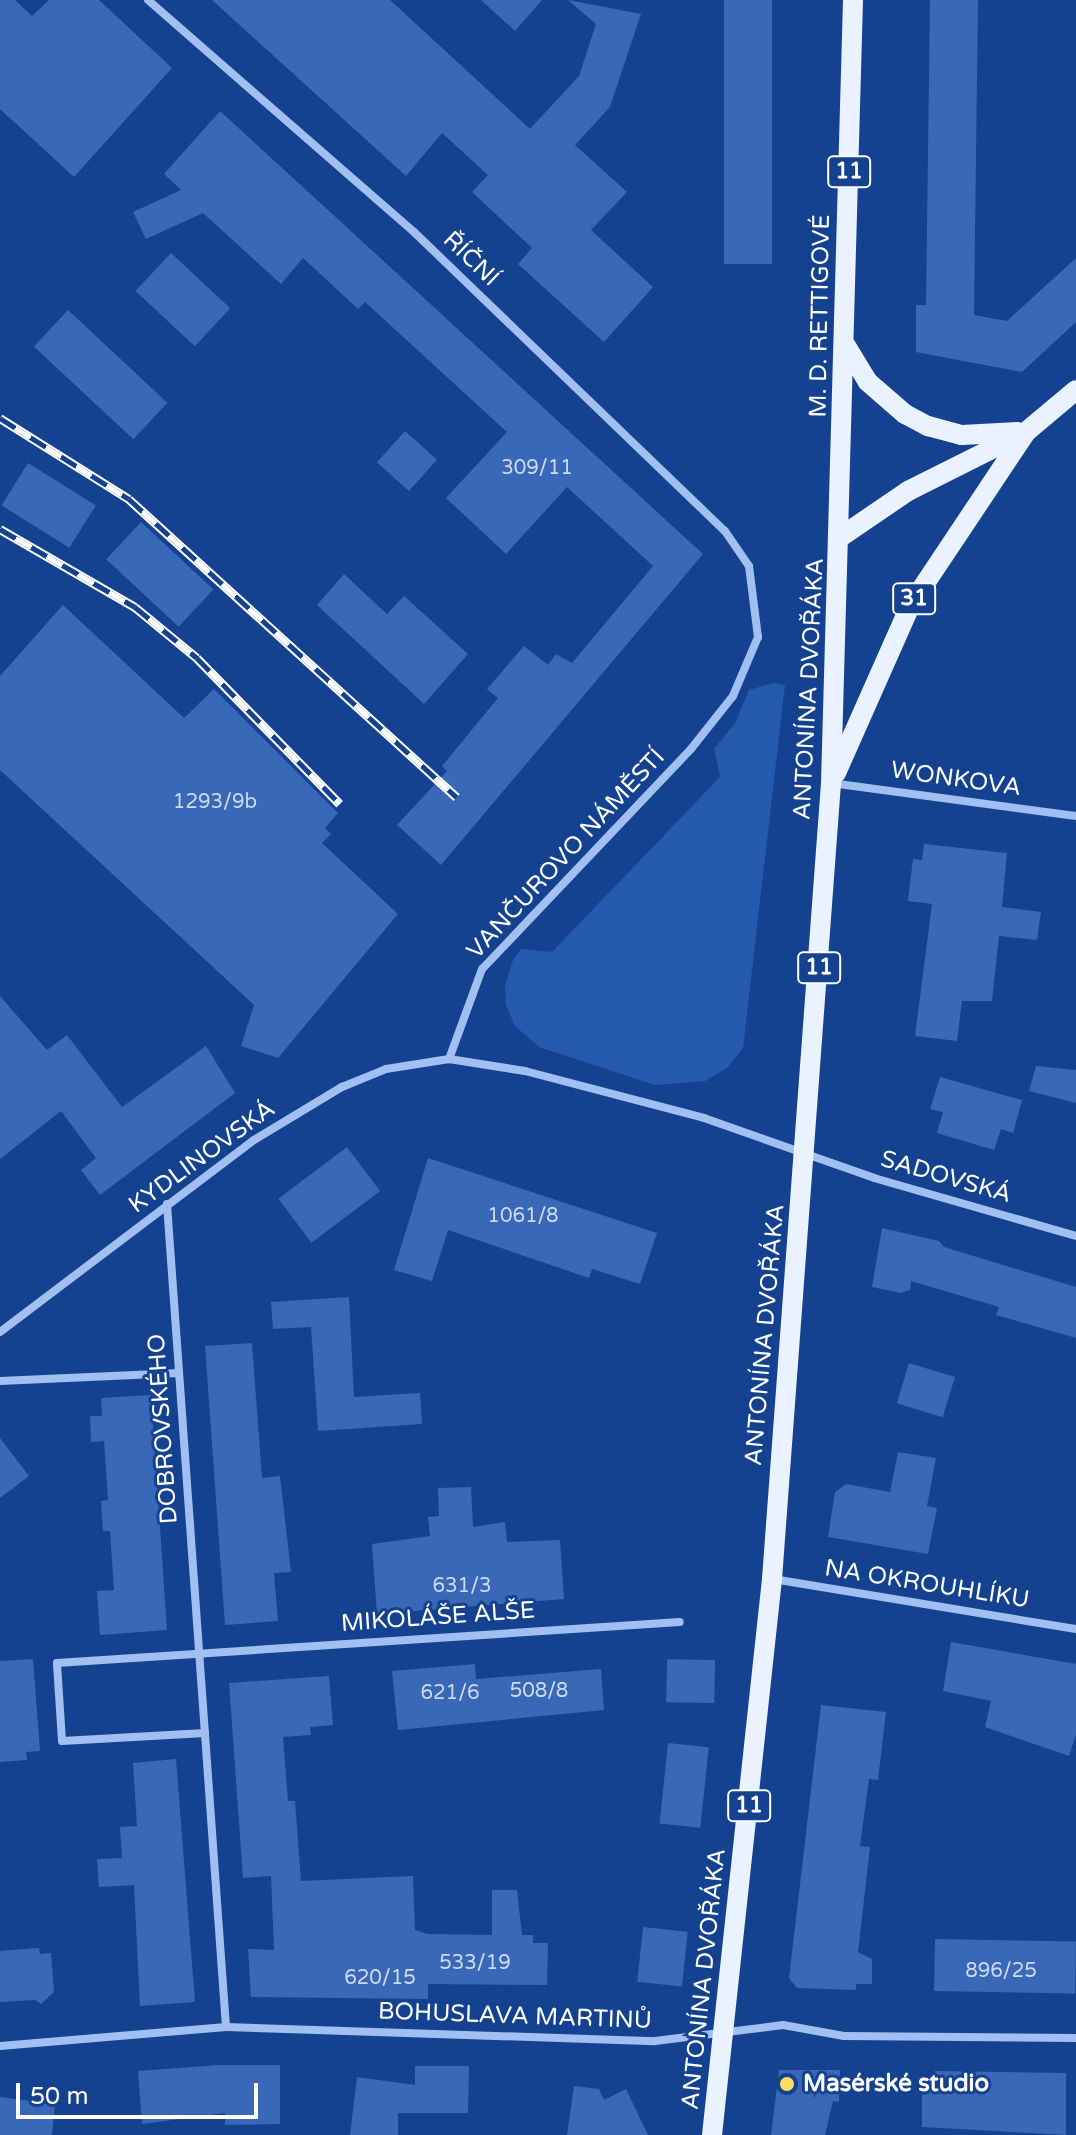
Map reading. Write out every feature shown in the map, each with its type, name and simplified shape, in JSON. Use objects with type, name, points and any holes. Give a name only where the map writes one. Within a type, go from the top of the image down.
[{"type":"main road","name":"M. D. RETTIGOVÉ","points":[[842,536],[853,0]]},
{"type":"main road","points":[[846,344],[868,382],[905,414],[928,426],[962,435],[1026,432]]},
{"type":"main road","name":"31","points":[[842,536],[908,491],[1026,432],[1076,390]]},
{"type":"main road","name":"31","points":[[831,783],[910,606],[1026,432]]},
{"type":"main road","name":"ANTONÍNA DVOŘÁKA","points":[[712,2135],[772,1579],[806,1153],[831,783],[842,536]]},
{"type":"street","name":"ŘÍČNÍ","points":[[148,0],[414,232],[725,531],[749,566]]},
{"type":"street","name":"VANČUROVO NÁMĚSTÍ","points":[[449,1059],[482,969],[691,749],[733,696],[758,637],[749,566]]},
{"type":"street","name":"WONKOVA","points":[[831,783],[1076,816]]},
{"type":"street","points":[[449,1059],[525,1071],[689,1114],[806,1153]]},
{"type":"street","name":"KYDLINOVSKÁ","points":[[0,1332],[254,1140],[342,1087],[386,1069],[449,1059]]},
{"type":"street","name":"SADOVSKÁ","points":[[806,1153],[874,1178],[1076,1236]]},
{"type":"street","name":"DOBROVSKÉHO","points":[[167,1204],[226,2027]]},
{"type":"street","points":[[0,1381],[179,1373]]},
{"type":"street","name":"NA OKROUHLÍKU","points":[[772,1579],[1076,1629]]},
{"type":"street","name":"MIKOLÁŠE ALŠE","points":[[199,1652],[680,1622]]},
{"type":"street","points":[[199,1652],[57,1663],[62,1741],[205,1733]]},
{"type":"street","name":"BOHUSLAVA MARTINŮ","points":[[0,2046],[226,2027],[655,2041],[783,2025],[844,2036],[1076,2038]]},
{"type":"shaded area","points":[[773,683],[785,685],[743,1048],[727,1068],[705,1081],[655,1085],[539,1047],[515,1026],[506,1005],[505,986],[513,960],[521,949],[552,952],[720,777],[714,749],[735,723],[749,690]]},
{"type":"building","points":[[0,0],[15,0],[32,16],[49,0],[99,0],[172,68],[74,177],[0,109]]},
{"type":"building","points":[[212,0],[390,0],[530,129],[579,76],[596,24],[568,0],[641,14],[610,107],[575,145],[627,192],[591,230],[653,287],[604,342],[518,264],[532,248],[472,192],[488,175],[442,133],[406,176]]},
{"type":"building","points":[[481,0],[542,0],[515,31]]},
{"type":"building","points":[[724,0],[772,0],[772,264],[724,264]]},
{"type":"building","points":[[930,0],[978,0],[974,315],[1007,321],[1076,258],[1076,322],[1022,372],[916,352],[916,305],[926,305]]},
{"type":"building","points":[[220,111],[703,554],[441,865],[397,825],[447,771],[442,766],[498,698],[487,689],[524,646],[548,665],[556,654],[572,663],[653,566],[567,487],[506,554],[446,498],[507,432],[365,302],[358,309],[303,258],[281,284],[203,213],[146,239],[133,212],[181,190],[164,174]]},
{"type":"building","points":[[171,253],[230,308],[195,346],[136,291]]},
{"type":"building","points":[[68,310],[167,403],[133,439],[34,347]]},
{"type":"building","points":[[405,431],[437,460],[409,491],[377,462]]},
{"type":"building","points":[[28,463],[96,505],[69,548],[2,505]]},
{"type":"building","points":[[141,522],[213,590],[179,627],[106,559]]},
{"type":"building","points":[[344,574],[387,614],[404,596],[468,654],[424,704],[317,605]]},
{"type":"building","points":[[63,605],[184,718],[214,689],[338,813],[325,828],[331,834],[322,843],[398,914],[278,1058],[241,1046],[254,1005],[0,770],[0,676]]},
{"type":"building","points":[[924,844],[1007,853],[1002,907],[1041,912],[1037,940],[999,936],[992,1001],[962,1001],[957,1041],[915,1036],[932,904],[908,901],[913,859],[922,860]]},
{"type":"building","points":[[0,996],[47,1050],[67,1035],[122,1107],[206,1046],[235,1093],[100,1195],[81,1170],[96,1158],[61,1111],[0,1159]]},
{"type":"building","points":[[1036,1066],[1076,1070],[1076,1103],[1029,1091]]},
{"type":"building","points":[[940,1077],[1022,1100],[1013,1133],[1001,1129],[994,1150],[937,1133],[943,1112],[930,1109]]},
{"type":"building","points":[[347,1147],[380,1191],[311,1243],[278,1199]]},
{"type":"building","points":[[428,1158],[657,1233],[640,1284],[592,1269],[589,1278],[448,1230],[432,1281],[394,1270]]},
{"type":"building","points":[[882,1228],[939,1241],[944,1247],[1076,1287],[1076,1338],[996,1315],[999,1307],[911,1281],[910,1290],[901,1293],[872,1287]]},
{"type":"building","points":[[349,1297],[354,1397],[420,1393],[422,1424],[318,1431],[311,1327],[273,1329],[271,1302]]},
{"type":"building","points":[[252,1343],[262,1478],[280,1476],[291,1572],[274,1573],[278,1621],[225,1625],[205,1346]]},
{"type":"building","points":[[909,1363],[955,1377],[943,1417],[897,1403]]},
{"type":"building","points":[[151,1395],[167,1630],[100,1635],[97,1591],[114,1590],[110,1531],[103,1531],[101,1501],[108,1500],[104,1441],[91,1442],[90,1416],[102,1416],[101,1398]]},
{"type":"building","points":[[0,1438],[29,1476],[0,1498]]},
{"type":"building","points":[[898,1452],[936,1458],[927,1506],[937,1508],[928,1554],[828,1537],[835,1492],[846,1484],[890,1492]]},
{"type":"building","points":[[471,1487],[473,1527],[505,1522],[507,1542],[560,1540],[564,1599],[377,1614],[372,1544],[430,1536],[428,1517],[439,1516],[438,1488]]},
{"type":"building","points":[[951,1642],[1076,1664],[1076,1734],[1069,1756],[985,1727],[991,1701],[943,1691]]},
{"type":"building","points":[[33,1659],[40,1751],[26,1752],[27,1760],[0,1762],[0,1661]]},
{"type":"building","points":[[667,1659],[715,1660],[714,1703],[666,1702]]},
{"type":"building","points":[[475,1664],[476,1679],[601,1669],[604,1710],[398,1730],[392,1671]]},
{"type":"building","points":[[329,1676],[333,1725],[310,1727],[311,1735],[283,1737],[288,1801],[295,1801],[301,1881],[413,1876],[415,1930],[428,1934],[492,1935],[492,1890],[517,1890],[522,1935],[533,1935],[533,1943],[548,1943],[547,1985],[428,1984],[428,1999],[251,1997],[248,1949],[274,1950],[271,1876],[243,1878],[229,1683]]},
{"type":"building","points":[[821,1705],[886,1712],[878,1780],[869,1779],[860,1846],[870,1847],[858,1952],[872,1959],[872,1984],[856,1984],[856,1990],[797,1988],[789,1978]]},
{"type":"building","points":[[668,1743],[709,1747],[700,1828],[660,1824]]},
{"type":"building","points":[[176,1759],[195,2002],[140,2006],[134,1885],[99,1887],[97,1859],[122,1858],[120,1827],[137,1826],[133,1763]]},
{"type":"building","points":[[643,1927],[688,1932],[682,1986],[637,1982]]},
{"type":"building","points":[[935,1939],[1076,1941],[1075,1993],[934,1991]]},
{"type":"building","points":[[39,1948],[40,1954],[51,1953],[54,1992],[41,2004],[35,2000],[0,2002],[0,1951]]},
{"type":"building","points":[[219,2065],[280,2065],[280,2124],[225,2125],[225,2113],[142,2124],[138,2071]]},
{"type":"building","points":[[415,2066],[469,2066],[468,2113],[398,2113],[398,2135],[350,2135],[357,2077],[415,2085]]},
{"type":"building","points":[[779,2070],[840,2070],[839,2102],[833,2101],[825,2135],[771,2135]]},
{"type":"building","points":[[935,2071],[1066,2073],[1066,2135],[922,2127],[922,2089],[935,2089]]},
{"type":"building","points":[[574,2086],[599,2089],[604,2100],[626,2089],[648,2135],[567,2135]]},
{"type":"building","points":[[0,2097],[55,2104],[52,2135],[0,2135]]},
{"type":"railway","points":[[0,418],[129,499],[457,797]]},
{"type":"railway","points":[[0,529],[135,607],[197,658],[340,804]]},
{"type":"place","name":"Masérské studio","points":[[787,2084]]}]
